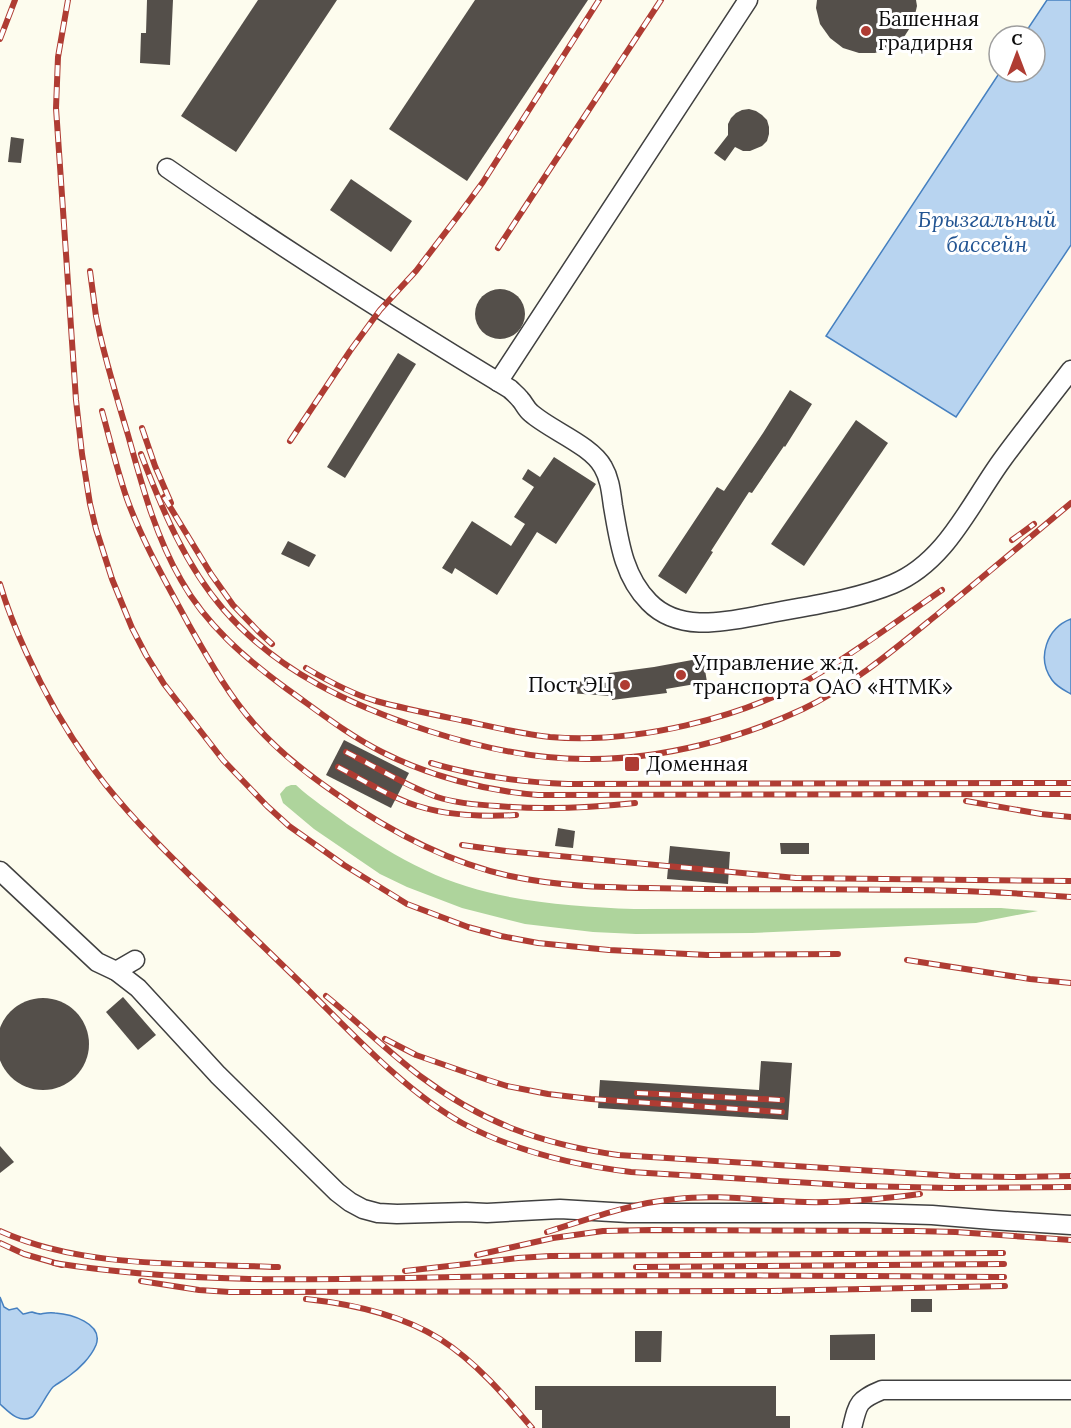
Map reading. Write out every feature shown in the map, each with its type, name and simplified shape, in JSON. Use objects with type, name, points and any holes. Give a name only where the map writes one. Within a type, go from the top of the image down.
[{"type":"lane","points":[[498,382],[748,0]]},
{"type":"lane","points":[[167,168],[255,229],[510,389],[530,413],[585,448],[602,464],[608,478],[625,564],[639,591],[650,603],[669,616],[690,622],[738,620],[861,595],[894,584],[925,565],[961,524],[984,485],[1071,370]]},
{"type":"lane","points":[[0,871],[97,962],[116,970],[138,988],[218,1075],[337,1192],[363,1209],[378,1213],[487,1213],[560,1209],[628,1213],[867,1213],[932,1215],[1071,1225]]},
{"type":"lane","points":[[116,970],[135,960]]},
{"type":"lane","points":[[852,1428],[857,1407],[865,1397],[882,1390],[1071,1390]]},
{"type":"green space","points":[[291,785],[296,785],[347,824],[385,849],[415,865],[475,889],[527,900],[634,909],[1001,908],[1038,911],[976,923],[752,933],[636,934],[593,932],[525,924],[462,908],[380,874],[314,829],[283,803],[280,794]]},
{"type":"water","name":"Брызгальный бассейн","points":[[1047,0],[1071,0],[1071,245],[956,417],[826,336],[992,84],[1047,84],[1047,24],[1031,24]]},
{"type":"water","points":[[1071,619],[1071,694],[1052,680],[1047,671],[1045,653],[1050,636],[1063,623]]},
{"type":"water","points":[[0,1297],[4,1307],[9,1310],[17,1308],[23,1314],[53,1313],[77,1318],[90,1325],[97,1337],[94,1349],[84,1362],[53,1387],[34,1415],[27,1419],[14,1416],[0,1404]]},
{"type":"building","points":[[147,0],[173,0],[170,65],[140,63],[141,33],[146,33]]},
{"type":"building","points":[[258,0],[337,0],[236,152],[181,116]]},
{"type":"building","points":[[475,0],[588,0],[467,181],[389,129]]},
{"type":"building","name":"Башенная градирня","points":[[817,0],[916,0],[917,6],[913,23],[904,37],[891,47],[875,53],[859,53],[843,48],[830,38],[820,24],[816,8]]},
{"type":"building","points":[[742,110],[756,111],[767,120],[769,134],[767,141],[750,151],[743,151],[735,147],[725,161],[714,153],[728,135],[728,124],[731,118]]},
{"type":"building","points":[[11,137],[24,139],[21,163],[8,162]]},
{"type":"building","points":[[351,179],[412,221],[391,252],[330,210]]},
{"type":"building","points":[[495,289],[505,289],[518,296],[525,309],[525,319],[518,332],[505,339],[495,339],[486,335],[479,328],[475,319],[475,309],[479,300],[486,293]]},
{"type":"building","points":[[398,353],[416,364],[345,478],[327,467]]},
{"type":"building","points":[[790,390],[812,404],[785,447],[752,493],[749,492],[686,594],[658,576],[717,487],[724,491]]},
{"type":"building","points":[[856,420],[888,443],[804,566],[771,544]]},
{"type":"building","points":[[554,457],[596,484],[556,544],[537,532],[497,595],[455,568],[452,574],[442,568],[472,521],[511,546],[525,524],[514,517],[534,487],[522,479],[528,469],[540,477]]},
{"type":"building","points":[[288,541],[316,555],[309,567],[281,554]]},
{"type":"building","points":[[703,658],[707,682],[666,689],[667,693],[612,700],[612,696],[568,693],[569,681],[610,683],[609,673]]},
{"type":"building","points":[[344,740],[409,773],[391,808],[326,775]]},
{"type":"building","points":[[558,828],[575,831],[573,848],[555,846]]},
{"type":"building","points":[[780,843],[809,843],[809,854],[781,854]]},
{"type":"building","points":[[670,846],[730,852],[728,884],[667,879]]},
{"type":"building","points":[[123,997],[156,1035],[138,1050],[106,1012]]},
{"type":"building","points":[[43,998],[60,1002],[75,1012],[85,1027],[89,1044],[85,1061],[75,1076],[60,1086],[43,1090],[26,1086],[11,1076],[1,1061],[-3,1044],[1,1027],[11,1012],[26,1002]]},
{"type":"building","points":[[761,1061],[792,1063],[788,1120],[598,1108],[600,1080],[759,1090]]},
{"type":"building","points":[[0,1146],[14,1162],[0,1173]]},
{"type":"building","points":[[911,1299],[932,1299],[932,1312],[911,1312]]},
{"type":"building","points":[[635,1331],[662,1331],[661,1362],[635,1362]]},
{"type":"building","points":[[875,1334],[875,1360],[830,1360],[830,1335]]},
{"type":"building","points":[[535,1386],[776,1386],[776,1416],[790,1416],[790,1428],[542,1428],[542,1410],[535,1410]]},
{"type":"railway","points":[[0,39],[15,0]]},
{"type":"railway","points":[[68,0],[58,57],[56,108],[76,400],[90,504],[112,579],[146,655],[164,684],[223,760],[289,826],[344,865],[407,904],[468,927],[538,943],[609,950],[707,955],[838,954]]},
{"type":"railway","points":[[290,441],[380,310],[416,271],[483,182],[599,0]]},
{"type":"railway","points":[[498,248],[661,0]]},
{"type":"railway","points":[[90,271],[100,335],[139,472],[156,528],[181,580],[202,612],[242,653],[272,678],[369,745],[400,761],[458,781],[498,790],[538,795],[1071,794]]},
{"type":"railway","points":[[102,411],[123,488],[140,531],[189,625],[237,702],[265,736],[284,754],[355,807],[397,832],[441,854],[486,870],[558,884],[632,888],[951,891],[1071,897]]},
{"type":"railway","points":[[142,428],[171,503]]},
{"type":"railway","points":[[141,454],[176,536],[210,593],[245,632],[268,652],[318,684],[400,721],[469,743],[510,752],[571,759],[619,758],[673,751],[727,738],[803,709],[839,689],[890,652],[1071,503]]},
{"type":"railway","points":[[164,497],[211,574],[233,605],[272,644]]},
{"type":"railway","points":[[1012,540],[1034,524]]},
{"type":"railway","points":[[0,584],[19,635],[52,704],[71,737],[105,784],[168,853],[378,1059],[419,1094],[462,1123],[523,1149],[566,1161],[631,1172],[861,1186],[1071,1187]]},
{"type":"railway","points":[[306,668],[358,695],[376,701],[539,736],[582,738],[651,732],[720,716],[784,692],[846,657],[942,590]]},
{"type":"railway","points":[[346,752],[414,787],[437,797],[459,802],[549,808],[635,803]]},
{"type":"railway","points":[[431,763],[498,778],[568,784],[1071,783]]},
{"type":"railway","points":[[338,767],[391,795],[435,811],[462,815],[516,815]]},
{"type":"railway","points":[[966,801],[1071,817]]},
{"type":"railway","points":[[462,845],[796,878],[1071,881]]},
{"type":"railway","points":[[907,960],[1071,983]]},
{"type":"railway","points":[[326,996],[420,1076],[443,1092],[490,1119],[563,1145],[618,1155],[955,1176],[1071,1176]]},
{"type":"railway","points":[[385,1039],[416,1055],[488,1080],[548,1094],[782,1112]]},
{"type":"railway","points":[[637,1093],[782,1100]]},
{"type":"railway","points":[[547,1232],[626,1208],[676,1199],[724,1197],[834,1202],[920,1194]]},
{"type":"railway","points":[[0,1231],[32,1243],[101,1258],[172,1264],[278,1267]]},
{"type":"railway","points":[[477,1255],[553,1238],[603,1231],[915,1231],[1071,1240]]},
{"type":"railway","points":[[0,1243],[24,1254],[62,1265]]},
{"type":"railway","points":[[405,1271],[550,1256],[1003,1253]]},
{"type":"railway","points":[[54,1263],[111,1271],[282,1279],[635,1275],[1004,1277]]},
{"type":"railway","points":[[636,1267],[1004,1264]]},
{"type":"railway","points":[[141,1281],[199,1290],[230,1292],[780,1291]]},
{"type":"railway","points":[[771,1291],[1005,1286]]},
{"type":"railway","points":[[306,1299],[375,1312],[425,1330],[466,1358],[501,1392],[532,1428]]},
{"type":"place","name":"Башенная градирня","points":[[866,31]]},
{"type":"place","name":"Управление ж.д. транспорта ОАО «НТМК»","points":[[681,675]]},
{"type":"place","name":"Пост ЭЦ","points":[[625,685]]},
{"type":"place","name":"Доменная","points":[[632,764]]}]
